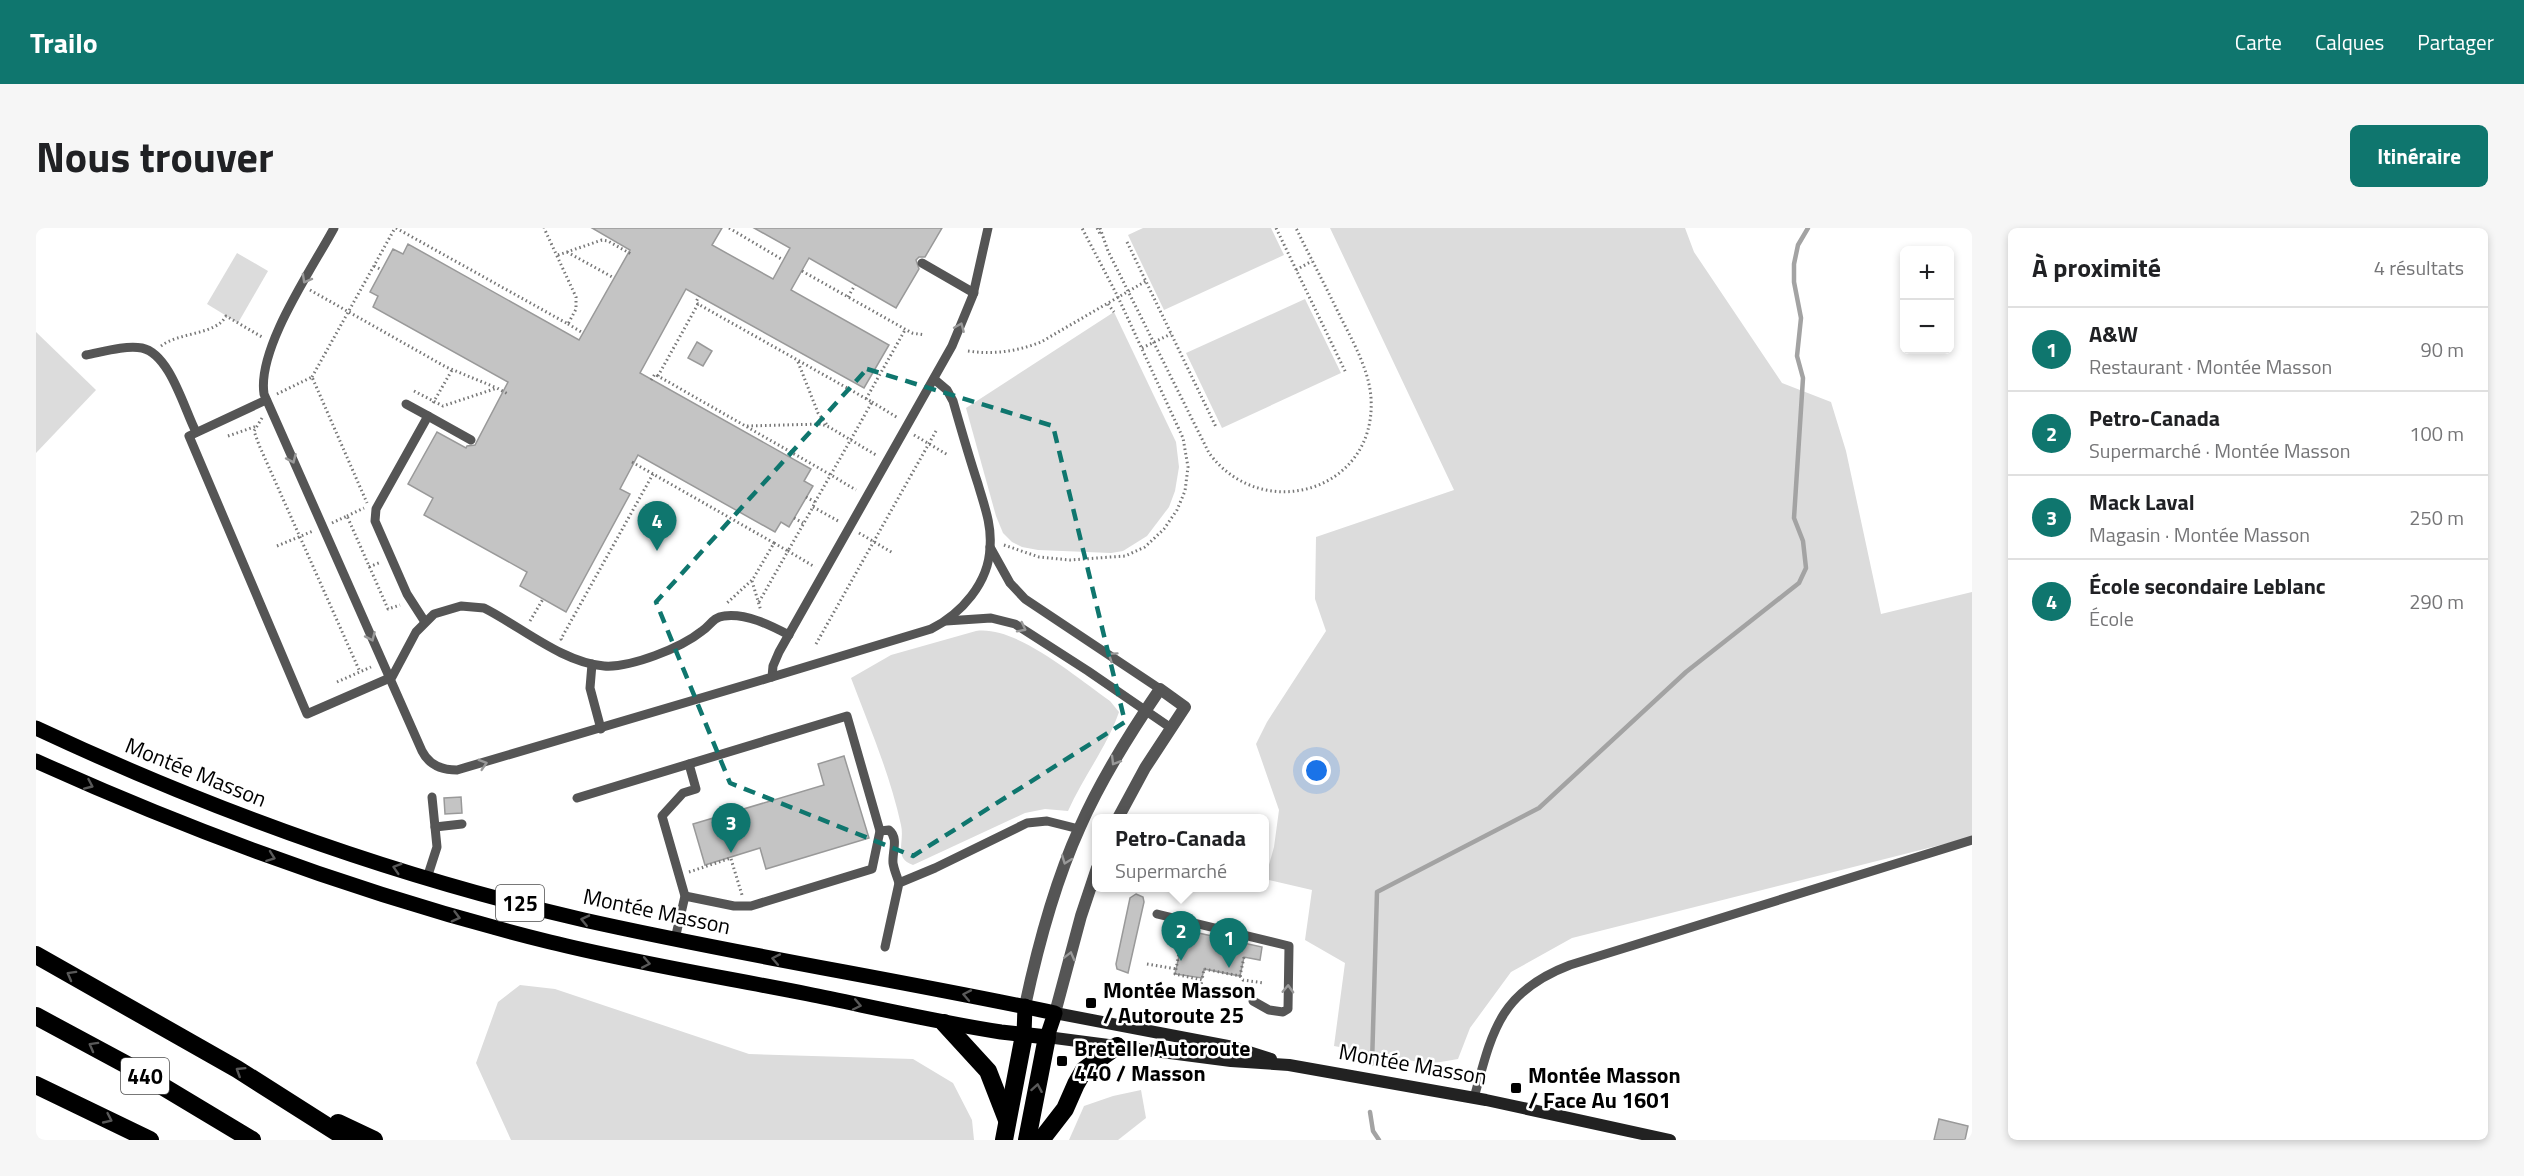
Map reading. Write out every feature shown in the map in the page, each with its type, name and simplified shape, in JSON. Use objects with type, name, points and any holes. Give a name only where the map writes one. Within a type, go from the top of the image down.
[{"type":"highway","points":[[36,956],[209,1052],[349,1140]]},
{"type":"highway","name":"440","points":[[36,1016],[126,1065],[252,1140]]},
{"type":"highway","points":[[944,1023],[988,1071],[1007,1120]]},
{"type":"highway","points":[[1004,1140],[1024,1035]]},
{"type":"highway","points":[[1027,1140],[1047,1037]]},
{"type":"highway","points":[[1041,1140],[1065,1109],[1084,1070],[1118,1046]]},
{"type":"highway","name":"440","points":[[36,1085],[150,1140]]},
{"type":"highway","points":[[290,1102],[374,1140]]},
{"type":"main road","name":"Montée Masson","points":[[36,728],[194,797],[294,834],[427,878],[583,920],[1055,1013]]},
{"type":"main road","name":"Montée Masson","points":[[36,761],[221,839],[420,907],[593,952],[944,1023],[1047,1037]]},
{"type":"main road","points":[[1024,1035],[1025,1006]]},
{"type":"main road","points":[[1047,1037],[1055,1013]]},
{"type":"street","points":[[1025,1006],[1050,908],[1079,829],[1106,775],[1160,689],[1185,707],[1145,768],[1121,814]]},
{"type":"street","points":[[1055,1013],[1092,883]]},
{"type":"street","name":"Montée Masson","points":[[1055,1013],[1233,1047],[1289,1065]]},
{"type":"street","name":"Montée Masson","points":[[1047,1037],[1231,1061],[1289,1065],[1474,1098],[1670,1140]]},
{"type":"lane","points":[[334,228],[272,343],[263,375],[266,400],[426,758],[432,764],[448,770],[467,769],[889,643],[946,621],[974,592],[987,566],[990,547],[987,516],[953,400],[947,390],[934,379]]},
{"type":"lane","points":[[772,677],[774,662],[958,333],[974,293],[988,228]]},
{"type":"lane","points":[[922,263],[974,293]]},
{"type":"lane","points":[[86,355],[132,348],[152,352],[166,366],[196,432]]},
{"type":"lane","points":[[266,400],[189,436],[307,714],[390,679],[424,622],[434,614],[451,607],[484,608],[566,654],[592,664],[617,666],[639,662],[703,631],[710,622],[720,616],[761,622],[789,635]]},
{"type":"lane","points":[[406,404],[471,440]]},
{"type":"lane","points":[[424,622],[407,594],[375,518],[380,500],[428,416]]},
{"type":"lane","points":[[990,547],[1010,583],[1025,599],[1160,689]]},
{"type":"lane","points":[[946,621],[991,618],[1015,624],[1088,670],[1171,728]]},
{"type":"lane","points":[[592,664],[590,688],[601,729]]},
{"type":"lane","points":[[577,798],[847,716],[880,831],[872,869],[751,906],[734,906],[685,896]]},
{"type":"lane","points":[[675,939],[685,896],[662,816],[683,793],[696,789],[688,764]]},
{"type":"lane","points":[[427,878],[437,847],[432,797]]},
{"type":"lane","points":[[899,883],[1027,823],[1047,821],[1079,829]]},
{"type":"lane","points":[[435,827],[462,824]]},
{"type":"lane","points":[[880,831],[889,830],[893,833],[895,839],[893,862],[899,883],[885,947]]},
{"type":"lane","points":[[1474,1098],[1488,1045],[1499,1021],[1518,996],[1542,977],[1570,965],[1972,840]]},
{"type":"lane","points":[[1157,914],[1222,928],[1234,934],[1282,942],[1289,946],[1288,1009],[1283,1012],[1269,1010],[1253,1001]]},
{"type":"path","points":[[276,395],[312,377],[395,228],[583,333]]},
{"type":"path","points":[[544,228],[574,289],[577,304],[568,324]]},
{"type":"path","points":[[729,228],[783,260]]},
{"type":"path","points":[[1004,545],[1039,557],[1070,560],[1114,558],[1145,547],[1171,519],[1185,490],[1188,467],[1183,438],[1118,297],[1082,228]]},
{"type":"path","points":[[1098,228],[1209,453],[1222,469],[1250,486],[1274,492],[1298,492],[1318,486],[1336,475],[1352,461],[1364,440],[1371,409],[1370,386],[1356,348],[1296,228]]},
{"type":"path","points":[[1276,228],[1286,254],[1346,373]]},
{"type":"path","points":[[558,256],[602,240],[631,254]]},
{"type":"path","points":[[1126,242],[1162,311],[1216,427]]},
{"type":"path","points":[[567,252],[614,278]]},
{"type":"path","points":[[1296,270],[1312,261]]},
{"type":"path","points":[[374,266],[382,270]]},
{"type":"path","points":[[802,271],[912,333],[925,335]]},
{"type":"path","points":[[968,351],[999,352],[1026,348],[1146,281]]},
{"type":"path","points":[[848,297],[855,285]]},
{"type":"path","points":[[302,286],[452,369],[508,394]]},
{"type":"path","points":[[658,376],[698,304],[696,302],[699,296]]},
{"type":"path","points":[[698,304],[908,424]]},
{"type":"path","points":[[1108,304],[1114,312]]},
{"type":"path","points":[[152,352],[164,343],[183,335],[219,326],[226,316],[272,343]]},
{"type":"path","points":[[866,399],[905,329]]},
{"type":"path","points":[[1142,348],[1171,334]]},
{"type":"path","points":[[1181,355],[1186,353]]},
{"type":"path","points":[[797,360],[818,413],[829,427]]},
{"type":"path","points":[[876,367],[882,370]]},
{"type":"path","points":[[434,402],[452,369]]},
{"type":"path","points":[[651,380],[655,374],[867,496]]},
{"type":"path","points":[[312,377],[368,504],[340,518]]},
{"type":"path","points":[[414,391],[443,406],[497,388]]},
{"type":"path","points":[[759,602],[872,402]]},
{"type":"path","points":[[263,417],[255,431],[259,445],[360,672]]},
{"type":"path","points":[[745,426],[820,424],[829,427],[887,462]]},
{"type":"path","points":[[228,436],[257,426]]},
{"type":"path","points":[[816,644],[936,430]]},
{"type":"path","points":[[921,439],[948,455]]},
{"type":"path","points":[[632,462],[825,573]]},
{"type":"path","points":[[567,642],[561,639],[653,474]]},
{"type":"path","points":[[806,497],[815,502]]},
{"type":"path","points":[[347,516],[388,609],[397,605],[403,606]]},
{"type":"path","points":[[794,518],[804,523]]},
{"type":"path","points":[[277,546],[314,530]]},
{"type":"path","points":[[866,537],[893,553]]},
{"type":"path","points":[[726,605],[752,581],[774,543]]},
{"type":"path","points":[[752,581],[762,611]]},
{"type":"path","points":[[529,621],[543,599]]},
{"type":"path","points":[[337,682],[373,666]]},
{"type":"path","points":[[705,866],[730,858],[743,900]]},
{"type":"path","points":[[1184,927],[1175,974],[1202,980]]},
{"type":"path","points":[[1240,976],[1244,957]]},
{"type":"path","points":[[1147,964],[1176,969]]},
{"type":"path","points":[[1199,997],[1204,969],[1240,976],[1243,980],[1264,983]]},
{"type":"highlighted area","points":[[867,369],[1053,426],[1125,722],[913,856],[730,783],[656,602]]},
{"type":"shaded area","points":[[1143,228],[1271,228],[1284,255],[1164,310],[1128,235]]},
{"type":"shaded area","points":[[1330,228],[1685,228],[1694,252],[1782,383],[1831,402],[1846,451],[1881,614],[1972,592],[1972,837],[1572,938],[1511,972],[1470,1028],[1458,1059],[1429,1064],[1334,1046],[1345,963],[1305,940],[1312,890],[1269,880],[1269,865],[1279,810],[1256,744],[1267,722],[1326,631],[1315,599],[1316,537],[1454,490]]},
{"type":"shaded area","points":[[237,253],[268,271],[238,323],[207,304]]},
{"type":"shaded area","points":[[1305,299],[1341,373],[1222,428],[1186,353]]},
{"type":"shaded area","points":[[1114,312],[1176,442],[1179,467],[1175,491],[1169,507],[1147,536],[1123,551],[1111,553],[1038,550],[1022,547],[1012,542],[1003,533],[996,516],[966,408]]},
{"type":"shaded area","points":[[36,332],[96,390],[36,453]]},
{"type":"shaded area","points":[[976,631],[992,631],[1027,644],[1064,667],[1110,701],[1119,712],[1068,811],[1045,809],[1025,813],[913,865],[907,862],[901,854],[902,831],[891,787],[851,678],[891,655]]},
{"type":"shaded area","points":[[520,985],[555,989],[749,1054],[913,1059],[953,1083],[972,1120],[974,1140],[511,1140],[476,1063],[498,1002]]},
{"type":"shaded area","points":[[1141,1090],[1146,1118],[1118,1140],[1069,1140],[1084,1106]]},
{"type":"building","points":[[592,228],[722,228],[712,245],[773,279],[790,248],[754,228],[942,228],[925,257],[919,257],[916,260],[919,269],[896,308],[809,258],[791,290],[889,345],[864,388],[686,289],[640,373],[811,469],[804,481],[813,486],[789,527],[781,522],[775,532],[638,455],[620,489],[630,494],[566,612],[520,586],[527,572],[424,515],[433,498],[408,484],[437,432],[466,448],[475,445],[508,382],[373,307],[378,296],[370,292],[393,249],[403,254],[408,244],[579,340],[630,250]]},
{"type":"building","points":[[697,342],[712,351],[703,366],[688,358]]},
{"type":"building","points":[[844,756],[869,838],[766,869],[760,848],[705,865],[693,824],[824,785],[818,764]]},
{"type":"building","points":[[461,797],[462,813],[445,814],[444,798]]},
{"type":"building","points":[[1136,894],[1143,897],[1144,902],[1128,973],[1117,969],[1116,964],[1130,898]]},
{"type":"building","points":[[1185,930],[1262,947],[1260,960],[1244,957],[1240,976],[1204,969],[1202,978],[1175,974]]},
{"type":"building","points":[[1939,1119],[1968,1126],[1965,1140],[1934,1140]]},
{"type":"waterway","points":[[1372,1064],[1377,892],[1539,808],[1686,672],[1799,583],[1806,568],[1803,541],[1794,518],[1803,378],[1797,356],[1801,318],[1794,282],[1794,264],[1798,245],[1808,228]]},
{"type":"waterway","points":[[1370,1112],[1373,1131],[1379,1140]]},
{"type":"place","name":"École secondaire Leblanc","points":[[657,551]]},
{"type":"place","name":"Mack Laval","points":[[731,853]]},
{"type":"place","name":"Petro-Canada","points":[[1181,961]]},
{"type":"place","name":"A&W","points":[[1229,968]]},
{"type":"place","name":"Montée Masson / Autoroute 25","points":[[1091,1003]]},
{"type":"place","name":"Bretelle Autoroute 440 / Masson","points":[[1062,1061]]},
{"type":"place","name":"Montée Masson / Face Au 1601","points":[[1516,1088]]}]
